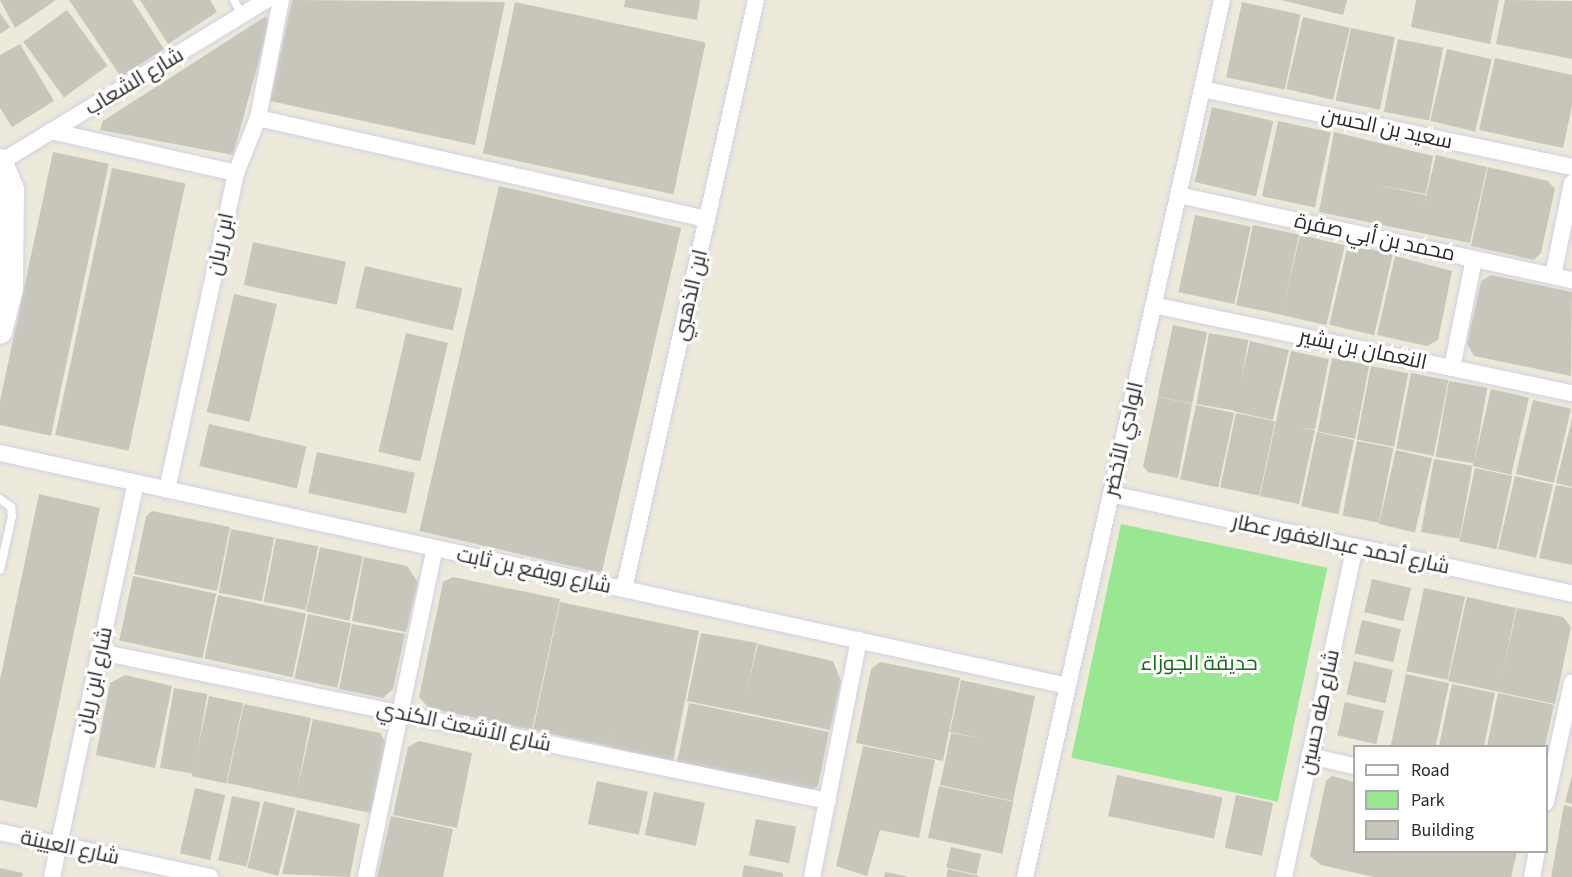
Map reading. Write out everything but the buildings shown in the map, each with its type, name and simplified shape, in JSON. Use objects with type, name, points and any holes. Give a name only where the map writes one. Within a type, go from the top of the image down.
[{"type":"street","name":"شارع الشعاب","points":[[0,161],[51,131],[238,7],[266,0]]},
{"type":"street","name":"ابن ريان","points":[[166,490],[236,172],[258,118],[281,0]]},
{"type":"street","name":"ابن الذهبي","points":[[624,589],[756,0]]},
{"type":"street","name":"الوادي الأخضر","points":[[1025,877],[1222,0]]},
{"type":"street","name":"سعيد بن الحسن","points":[[1202,89],[1572,167]]},
{"type":"street","points":[[258,118],[707,219]]},
{"type":"street","points":[[51,131],[236,172]]},
{"type":"street","points":[[0,161],[12,189],[10,288],[0,332]]},
{"type":"street","points":[[1553,276],[1572,183]]},
{"type":"street","name":"محمد بن أبي صفرة","points":[[1178,195],[1572,280]]},
{"type":"street","points":[[1452,368],[1474,259]]},
{"type":"street","name":"النعمان بن بشير","points":[[1153,305],[1572,393]]},
{"type":"street","name":"شارع رويفع بن ثابت","points":[[0,453],[1068,686]]},
{"type":"street","name":"شارع ابن ريان","points":[[52,877],[136,483]]},
{"type":"street","name":"شارع أحمد عبدالغفور عطار","points":[[1111,494],[1572,594]]},
{"type":"street","name":"شارع طه حسين","points":[[1287,876],[1309,756],[1354,547]]},
{"type":"street","points":[[366,877],[435,548]]},
{"type":"street","points":[[812,877],[859,640]]},
{"type":"street","name":"شارع الأشعث الكندي","points":[[100,652],[828,801]]},
{"type":"street","points":[[1548,793],[1572,683]]},
{"type":"street","points":[[1309,756],[1353,766]]},
{"type":"street","name":"شارع العيينة","points":[[0,832],[210,877]]},
{"type":"street","points":[[1532,877],[1537,853]]},
{"type":"lane","points":[[0,499],[11,507],[12,516],[0,570]]},
{"type":"green space","name":"حديقة الجوزاء","points":[[1121,524],[1327,568],[1278,802],[1071,758]]}]
